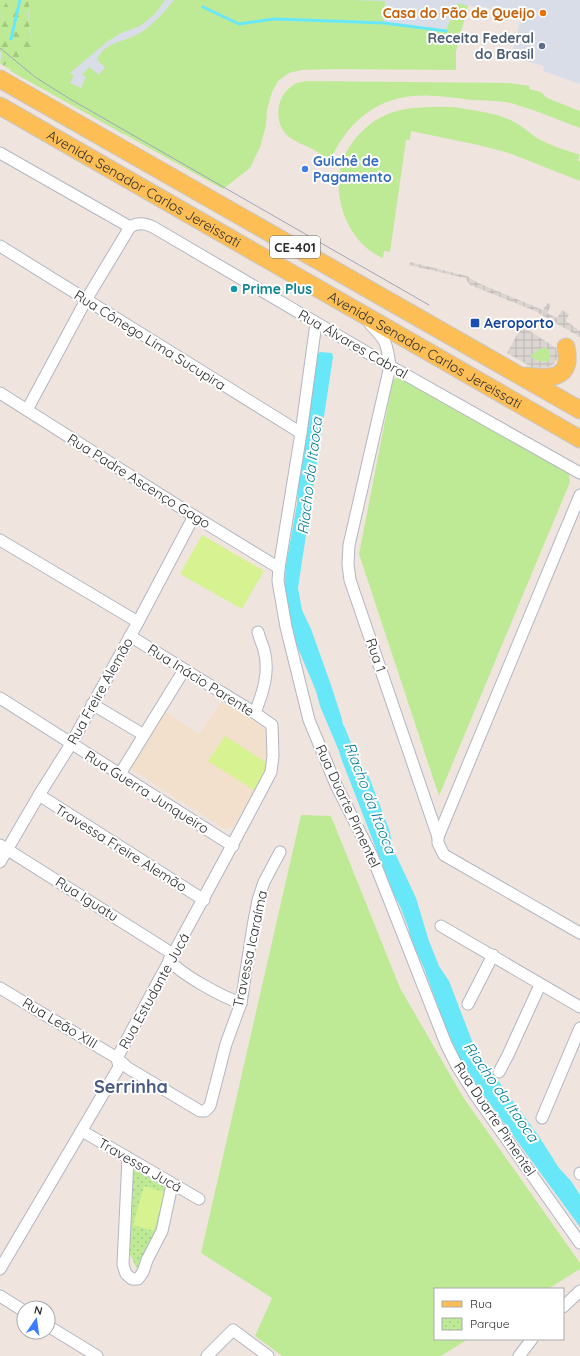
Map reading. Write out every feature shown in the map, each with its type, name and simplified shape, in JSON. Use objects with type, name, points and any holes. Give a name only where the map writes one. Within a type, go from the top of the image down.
[{"type":"main road","name":"Avenida Senador Carlos Jereissati","points":[[5,82],[580,410]]},
{"type":"main road","name":"Avenida Senador Carlos Jereissati","points":[[5,111],[580,439]]},
{"type":"main road","points":[[518,375],[546,378],[557,376],[562,372],[565,366],[567,357],[566,347]]},
{"type":"street","points":[[0,153],[130,227],[86,300],[27,410]]},
{"type":"street","name":"Rua Álvares Cabral","points":[[130,227],[134,224],[140,223],[153,227],[390,366],[580,474]]},
{"type":"street","name":"Rua Cônego Lima Sucupira","points":[[0,246],[301,433]]},
{"type":"street","name":"Rua 1","points":[[355,310],[383,337],[388,349],[390,366],[349,546],[348,564],[350,580],[438,837],[438,843],[444,855],[580,933]]},
{"type":"street","name":"Rua Duarte Pimentel","points":[[316,322],[301,433],[278,581],[286,627],[309,720],[336,785],[372,856],[446,1044],[476,1096],[580,1243]]},
{"type":"street","name":"Rua Padre Ascenço Gago","points":[[0,393],[279,568]]},
{"type":"street","points":[[438,837],[580,495]]},
{"type":"street","name":"Rua Freire Alemão","points":[[0,862],[4,847],[71,744],[194,516]]},
{"type":"street","points":[[0,540],[138,622]]},
{"type":"street","points":[[255,712],[265,687],[266,669],[264,650],[260,642],[258,632]]},
{"type":"street","name":"Rua Inácio Parente","points":[[130,636],[255,712],[272,725]]},
{"type":"street","points":[[120,774],[184,670]]},
{"type":"street","name":"Rua Guerra Junqueiro","points":[[0,698],[233,846]]},
{"type":"street","points":[[92,704],[144,735]]},
{"type":"street","name":"Rua Estudante Jucá","points":[[0,1268],[119,1067],[117,1058],[171,957],[204,900],[271,772],[274,756],[272,725]]},
{"type":"street","name":"Travessa Freire Alemão","points":[[38,795],[204,900]]},
{"type":"street","name":"Rua Iguatu","points":[[4,847],[171,957],[180,970],[211,989],[241,1003]]},
{"type":"street","name":"Travessa Icaraíma","points":[[200,1111],[205,1111],[210,1106],[226,1044],[241,1003],[258,900],[264,882],[280,852]]},
{"type":"street","points":[[441,926],[580,1007]]},
{"type":"street","points":[[468,1004],[492,955]]},
{"type":"street","points":[[499,1072],[540,985]]},
{"type":"street","name":"Rua Leão XIII","points":[[0,988],[117,1058],[128,1068],[200,1111]]},
{"type":"street","points":[[542,1118],[580,1028]]},
{"type":"street","name":"Travessa Jucá","points":[[82,1131],[172,1185],[199,1199]]},
{"type":"street","points":[[128,1158],[123,1264],[126,1274],[132,1279],[138,1279],[143,1272],[147,1260],[158,1240],[162,1230],[172,1185]]},
{"type":"street","points":[[564,1306],[580,1291]]},
{"type":"street","points":[[0,1296],[16,1306]]},
{"type":"street","points":[[207,1356],[233,1330],[268,1356]]},
{"type":"street","points":[[56,1331],[96,1356]]},
{"type":"street","points":[[519,1356],[531,1340]]},
{"type":"shaded area","points":[[0,0],[580,0],[580,84],[543,71],[544,66],[511,57],[521,17],[484,7],[468,6],[456,51],[390,41],[124,121],[128,128],[122,134],[0,63]]},
{"type":"shaded area","points":[[410,262],[467,276],[478,283],[543,310],[547,303],[551,305],[547,313],[557,318],[562,310],[569,314],[566,321],[580,331],[580,337],[535,311],[470,285],[465,278],[409,265]]},
{"type":"shaded area","points":[[522,326],[556,348],[558,356],[554,364],[550,367],[533,368],[507,353]],"holes":[[[546,347],[551,354],[548,362],[538,361],[530,356],[539,349]]]},
{"type":"shaded area","points":[[222,701],[268,730],[271,764],[233,827],[224,829],[127,766],[163,710],[199,734]]},
{"type":"green space","points":[[0,0],[7,0],[3,9],[2,28],[0,30]]},
{"type":"green space","points":[[7,0],[30,0],[28,14],[30,33],[33,41],[32,53],[21,57],[11,57],[4,66],[0,63],[2,54],[0,51],[0,30],[2,27],[3,9]]},
{"type":"green space","points":[[30,0],[165,0],[155,14],[140,26],[121,33],[108,41],[70,73],[74,76],[70,83],[81,88],[86,77],[82,75],[89,67],[99,75],[105,67],[97,60],[100,53],[111,45],[137,35],[143,31],[156,21],[174,0],[385,1],[384,23],[446,30],[458,3],[468,6],[456,51],[456,70],[302,70],[289,73],[278,81],[272,92],[267,110],[266,126],[260,147],[250,168],[223,189],[10,71],[11,70],[4,66],[11,57],[21,57],[33,41],[29,20]]},
{"type":"green space","points":[[307,81],[509,83],[530,86],[529,89],[541,92],[547,98],[580,111],[580,128],[512,103],[424,95],[405,97],[385,103],[365,114],[342,139],[329,161],[316,151],[289,137],[280,124],[278,117],[280,101],[284,95],[295,84]]},
{"type":"green space","points":[[453,107],[488,113],[508,119],[542,141],[580,155],[578,160],[580,162],[580,181],[509,153],[411,131],[410,140],[406,140],[390,252],[384,251],[383,258],[370,251],[360,241],[351,229],[344,215],[340,201],[339,186],[340,171],[344,157],[350,146],[362,132],[376,120],[385,115],[404,109]]},
{"type":"green space","points":[[546,347],[551,354],[548,362],[538,361],[529,356],[539,349]]},
{"type":"green space","points":[[398,377],[569,474],[570,482],[439,796],[359,554],[393,380]]},
{"type":"green space","points":[[202,535],[264,571],[242,609],[180,574]]},
{"type":"green space","points":[[225,736],[270,765],[254,790],[208,761]]},
{"type":"green space","points":[[301,815],[331,816],[400,988],[463,1097],[580,1263],[580,1269],[550,1288],[434,1288],[434,1340],[466,1340],[441,1356],[282,1356],[255,1336],[272,1298],[201,1253]]},
{"type":"green space","points":[[134,1169],[170,1190],[157,1233],[137,1269],[130,1254],[127,1232]]},
{"type":"green space","points":[[144,1186],[165,1192],[154,1231],[133,1225]]},
{"type":"water","points":[[320,352],[332,353],[333,357],[298,588],[302,610],[311,629],[331,685],[342,719],[345,737],[369,777],[389,829],[394,851],[416,898],[429,941],[439,966],[449,981],[474,1046],[538,1135],[559,1168],[571,1181],[580,1195],[580,1227],[463,1067],[442,1018],[424,968],[412,942],[400,906],[394,895],[339,751],[320,706],[316,691],[292,634],[284,593],[286,565],[297,504],[300,466],[318,354]]},
{"type":"waterway","name":"Riacho da Itaoca","points":[[11,39],[20,0]]},
{"type":"waterway","points":[[203,7],[239,24],[274,19],[304,20],[384,23],[446,31]]},
{"type":"waterway","name":"Riacho da Itaoca","points":[[343,727],[353,752]]},
{"type":"tram line","points":[[0,48],[35,77],[70,99],[429,305]]},
{"type":"place","name":"Casa do Pão de Queijo","points":[[543,13]]},
{"type":"place","name":"Receita Federal do Brasil","points":[[542,46]]},
{"type":"place","name":"Guichê de Pagamento","points":[[305,169]]},
{"type":"place","name":"Prime Plus","points":[[234,289]]},
{"type":"place","name":"Aeroporto","points":[[475,323]]},
{"type":"district","name":"Serrinha","points":[[131,1087]]}]
